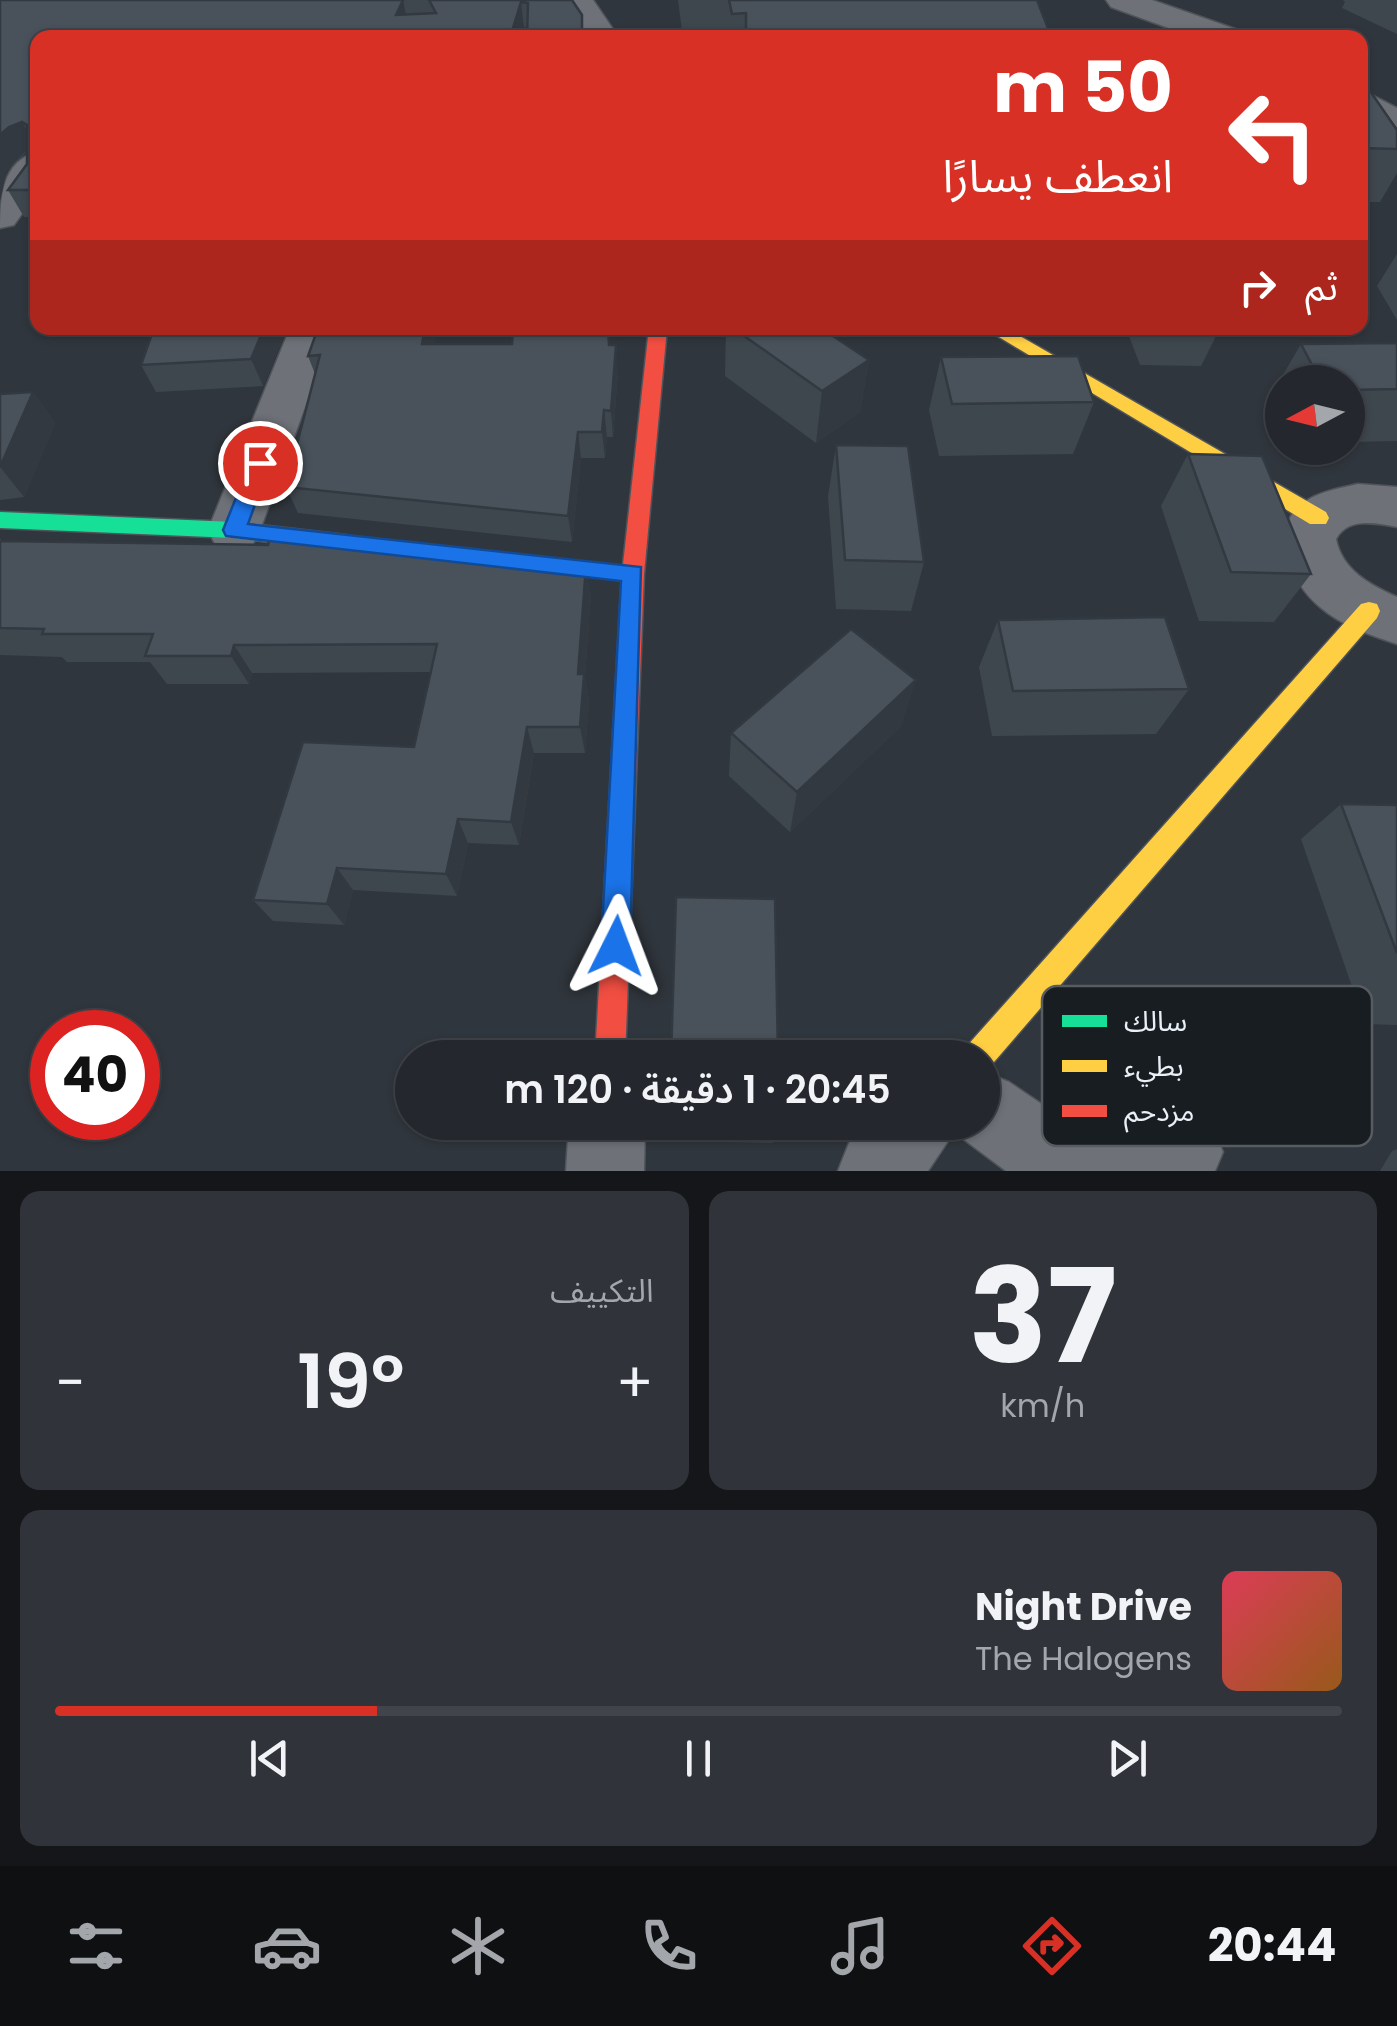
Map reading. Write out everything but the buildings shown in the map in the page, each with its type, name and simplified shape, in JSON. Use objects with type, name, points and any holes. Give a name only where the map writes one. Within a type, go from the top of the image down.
[{"type":"street","points":[[577,0],[598,30]]},
{"type":"street","points":[[1122,0],[1243,25]]},
{"type":"street","points":[[1368,105],[1397,124]]},
{"type":"street","points":[[0,216],[30,174]]},
{"type":"street","points":[[234,530],[309,335]]},
{"type":"street","points":[[611,1040],[624,573],[657,335]]},
{"type":"street","points":[[1005,335],[1318,518]]},
{"type":"street","points":[[1043,986],[1383,616],[1324,576],[1313,555],[1311,534],[1318,518],[1333,507],[1355,501],[1397,506]]},
{"type":"street","points":[[0,520],[234,530],[367,545]]},
{"type":"street","points":[[994,1040],[1042,987]]},
{"type":"street","points":[[1000,1121],[1072,1170],[1172,1160]]},
{"type":"street","points":[[605,1171],[606,1140]]},
{"type":"street","points":[[877,1171],[904,1140]]},
{"type":"traffic: fast","points":[[0,520],[234,530],[346,543]]},
{"type":"traffic: slow","points":[[1005,335],[1318,518]]},
{"type":"traffic: slow","points":[[993,1040],[1369,611]]},
{"type":"traffic: jam","points":[[611,1040],[633,574],[657,335]]},
{"type":"route","points":[[260,463],[234,530],[633,574],[616,946]]}]
